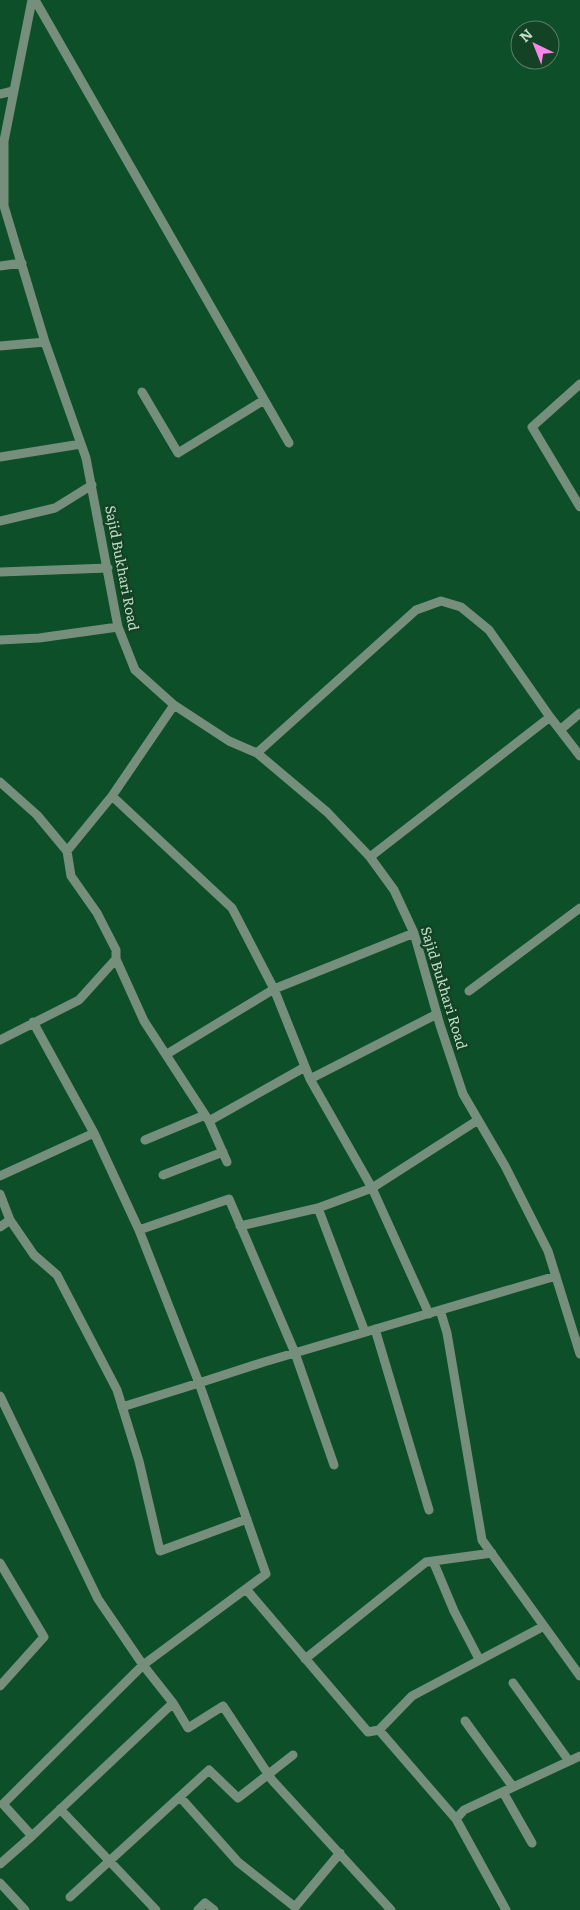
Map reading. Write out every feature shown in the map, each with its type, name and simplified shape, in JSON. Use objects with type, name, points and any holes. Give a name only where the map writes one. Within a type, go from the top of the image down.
[{"type":"street","name":"Sajid Bukhari Road","points":[[34,0],[13,90],[4,141],[2,199],[45,342],[81,444],[92,485],[118,627],[135,670],[174,706],[229,742],[257,753],[327,812],[370,857],[394,890],[414,933],[437,1014],[463,1094],[505,1166],[548,1251],[580,1354]]},
{"type":"street","points":[[34,0],[289,443]]},
{"type":"street","points":[[0,94],[13,90]]},
{"type":"street","points":[[0,266],[22,263]]},
{"type":"street","points":[[0,346],[45,342]]},
{"type":"street","points":[[580,384],[532,427],[580,507]]},
{"type":"street","points":[[142,392],[178,453],[264,400]]},
{"type":"street","points":[[0,457],[81,444]]},
{"type":"street","points":[[0,521],[55,508],[92,485]]},
{"type":"street","points":[[0,572],[108,568]]},
{"type":"street","points":[[257,753],[416,610],[441,601],[461,607],[489,630],[580,756]]},
{"type":"street","points":[[0,640],[38,638],[118,627]]},
{"type":"street","points":[[68,851],[112,796],[174,706]]},
{"type":"street","points":[[560,730],[580,713]]},
{"type":"street","points":[[370,857],[550,717]]},
{"type":"street","points":[[0,782],[37,815],[68,851],[71,876],[97,913],[116,950],[116,959],[144,1021],[207,1118],[227,1162]]},
{"type":"street","points":[[112,796],[232,908],[274,989],[310,1079],[372,1188],[429,1314]]},
{"type":"street","points":[[470,991],[580,908]]},
{"type":"street","points":[[166,1054],[274,989],[414,933]]},
{"type":"street","points":[[0,1040],[79,1000],[116,959]]},
{"type":"street","points":[[310,1079],[437,1014]]},
{"type":"street","points":[[32,1836],[1,1802],[144,1665],[266,1574],[199,1383],[139,1230],[94,1132],[33,1022]]},
{"type":"street","points":[[145,1140],[207,1118],[305,1067]]},
{"type":"street","points":[[240,1226],[318,1208],[372,1188],[478,1120]]},
{"type":"street","points":[[0,1176],[94,1132]]},
{"type":"street","points":[[163,1175],[223,1152]]},
{"type":"street","points":[[0,1194],[10,1220],[34,1255],[57,1275],[100,1354],[117,1390],[138,1461],[160,1551],[247,1518]]},
{"type":"street","points":[[139,1230],[229,1199],[295,1353],[334,1464]]},
{"type":"street","points":[[318,1208],[365,1332]]},
{"type":"street","points":[[0,1226],[10,1220]]},
{"type":"street","points":[[122,1407],[295,1353],[556,1276]]},
{"type":"street","points":[[440,1310],[447,1333],[482,1540],[580,1676]]},
{"type":"street","points":[[375,1330],[429,1510]]},
{"type":"street","points":[[0,1397],[98,1599],[188,1728],[223,1706],[268,1774],[391,1910]]},
{"type":"street","points":[[305,1659],[426,1562],[492,1553]]},
{"type":"street","points":[[433,1561],[479,1659]]},
{"type":"street","points":[[0,1563],[44,1637],[0,1686]]},
{"type":"street","points":[[246,1589],[368,1732],[379,1730],[412,1696],[544,1626]]},
{"type":"street","points":[[513,1683],[569,1761]]},
{"type":"street","points":[[0,1864],[173,1704]]},
{"type":"street","points":[[464,1721],[513,1787]]},
{"type":"street","points":[[379,1730],[456,1819],[506,1910]]},
{"type":"street","points":[[70,1896],[210,1770],[238,1798],[293,1755]]},
{"type":"street","points":[[456,1819],[464,1810],[580,1756]]},
{"type":"street","points":[[504,1792],[532,1843]]},
{"type":"street","points":[[180,1797],[238,1862],[294,1909],[340,1853]]},
{"type":"street","points":[[60,1809],[156,1910]]},
{"type":"street","points":[[0,1883],[25,1910]]},
{"type":"street","points":[[198,1910],[205,1903],[214,1910]]}]
